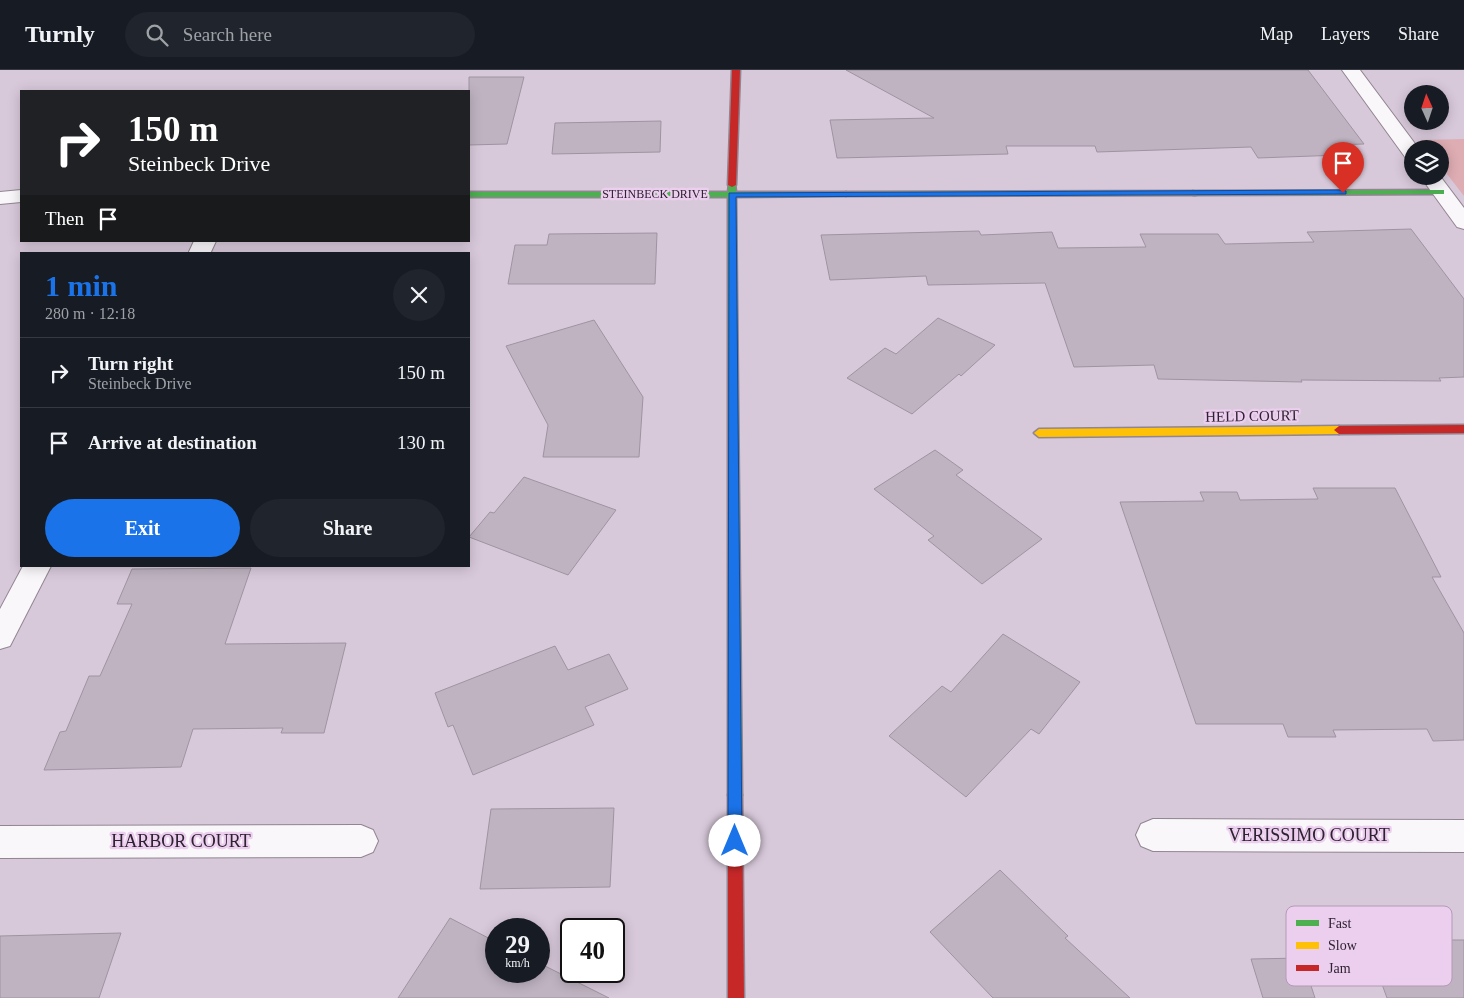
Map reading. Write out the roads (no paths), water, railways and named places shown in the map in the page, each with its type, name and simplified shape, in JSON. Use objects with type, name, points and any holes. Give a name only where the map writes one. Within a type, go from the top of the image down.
[{"type":"street","points":[[736,70],[732,194],[736,998]]},
{"type":"street","points":[[1351,70],[1404,142]]},
{"type":"street","name":"STEINBECK DRIVE","points":[[470,195],[732,194],[1404,184]]},
{"type":"street","points":[[1437,185],[1464,223]]},
{"type":"street","points":[[0,198],[20,196]]},
{"type":"street","name":"HELD COURT","points":[[1039,433],[1464,429]]},
{"type":"street","points":[[0,637],[36,567]]},
{"type":"street","name":"VERISSIMO COURT","points":[[1154,835],[1464,836]]},
{"type":"street","name":"HARBOR COURT","points":[[0,842],[362,841]]}]
